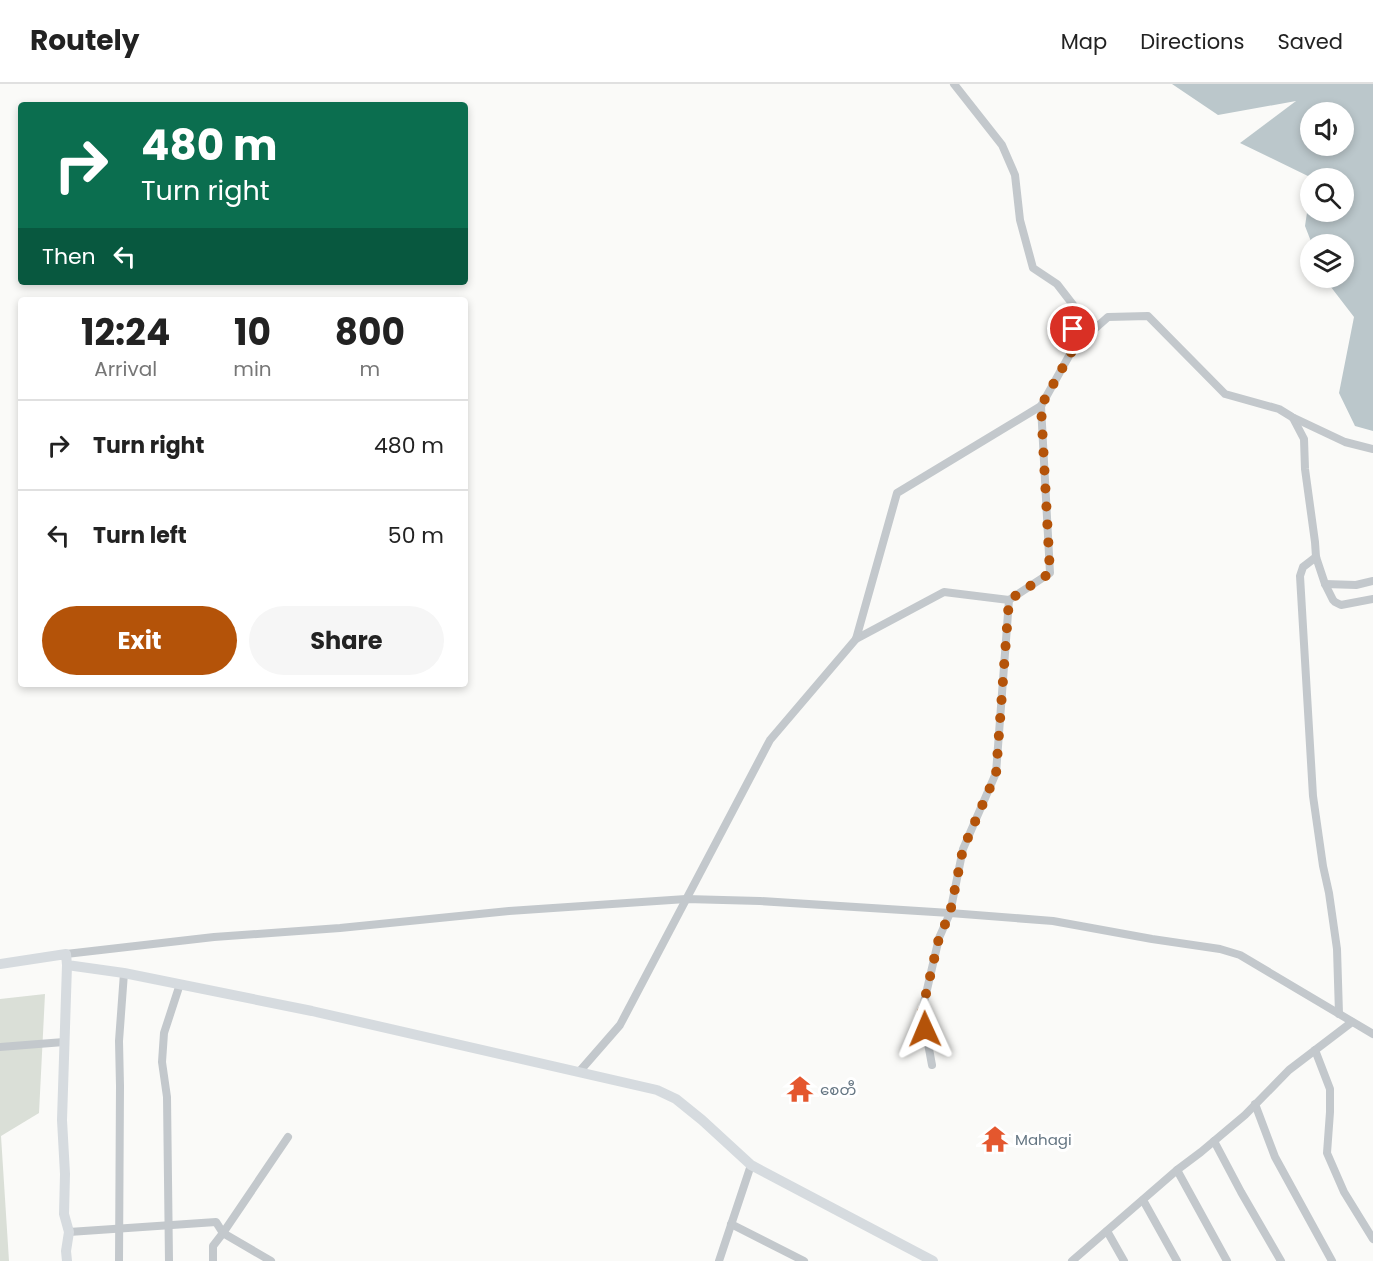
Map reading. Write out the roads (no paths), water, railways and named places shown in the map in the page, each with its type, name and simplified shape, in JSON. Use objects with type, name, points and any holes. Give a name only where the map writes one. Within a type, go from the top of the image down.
[{"type":"main road","points":[[67,959],[62,1120],[65,1174],[64,1214],[69,1232],[67,1261]]},
{"type":"main road","points":[[0,964],[67,959],[124,973],[312,1011],[657,1090],[676,1099],[751,1165],[931,1260]]},
{"type":"street","points":[[954,84],[1002,145],[1015,175],[1020,220],[1033,268],[1057,284],[1074,306],[1072,351]]},
{"type":"street","points":[[856,639],[897,493],[1041,406],[1074,347],[1108,317],[1148,316],[1225,394],[1280,409],[1345,442],[1373,449]]},
{"type":"street","points":[[579,1072],[620,1025],[770,740],[856,639],[944,592],[1009,600],[1050,573],[1041,406]]},
{"type":"street","points":[[1292,417],[1304,439],[1305,470],[1316,542],[1316,557],[1325,584],[1333,600],[1341,605],[1373,599]]},
{"type":"street","points":[[1316,557],[1303,567],[1300,576],[1302,623],[1313,796],[1337,949],[1339,1014]]},
{"type":"street","points":[[1325,584],[1356,585],[1373,581]]},
{"type":"street","points":[[932,1065],[922,1011],[939,938],[950,913],[963,849],[996,774],[1009,600]]},
{"type":"street","points":[[67,959],[214,937],[340,928],[509,911],[686,899],[760,901],[1053,921],[1220,949],[1240,955],[1373,1034]]},
{"type":"street","points":[[119,1261],[118,1041],[124,973]]},
{"type":"street","points":[[169,1261],[167,1097],[162,1062],[164,1033],[180,984]]},
{"type":"street","points":[[1073,1261],[1177,1170],[1245,1115],[1289,1070],[1352,1022]]},
{"type":"street","points":[[0,1047],[64,1042]]},
{"type":"street","points":[[1315,1050],[1330,1089],[1326,1153],[1344,1192],[1373,1239]]},
{"type":"street","points":[[1256,1104],[1275,1157],[1332,1261]]},
{"type":"street","points":[[213,1261],[213,1246],[288,1137]]},
{"type":"street","points":[[1214,1141],[1281,1261]]},
{"type":"street","points":[[719,1261],[751,1165]]},
{"type":"street","points":[[1177,1170],[1227,1261]]},
{"type":"street","points":[[1143,1200],[1178,1261]]},
{"type":"street","points":[[69,1232],[216,1222],[223,1233],[271,1261]]},
{"type":"street","points":[[731,1224],[804,1261]]},
{"type":"street","points":[[1107,1231],[1124,1261]]},
{"type":"place","name":"စေတီ","points":[[800,1089]]},
{"type":"place","name":"Mahagi","points":[[995,1139]]}]
